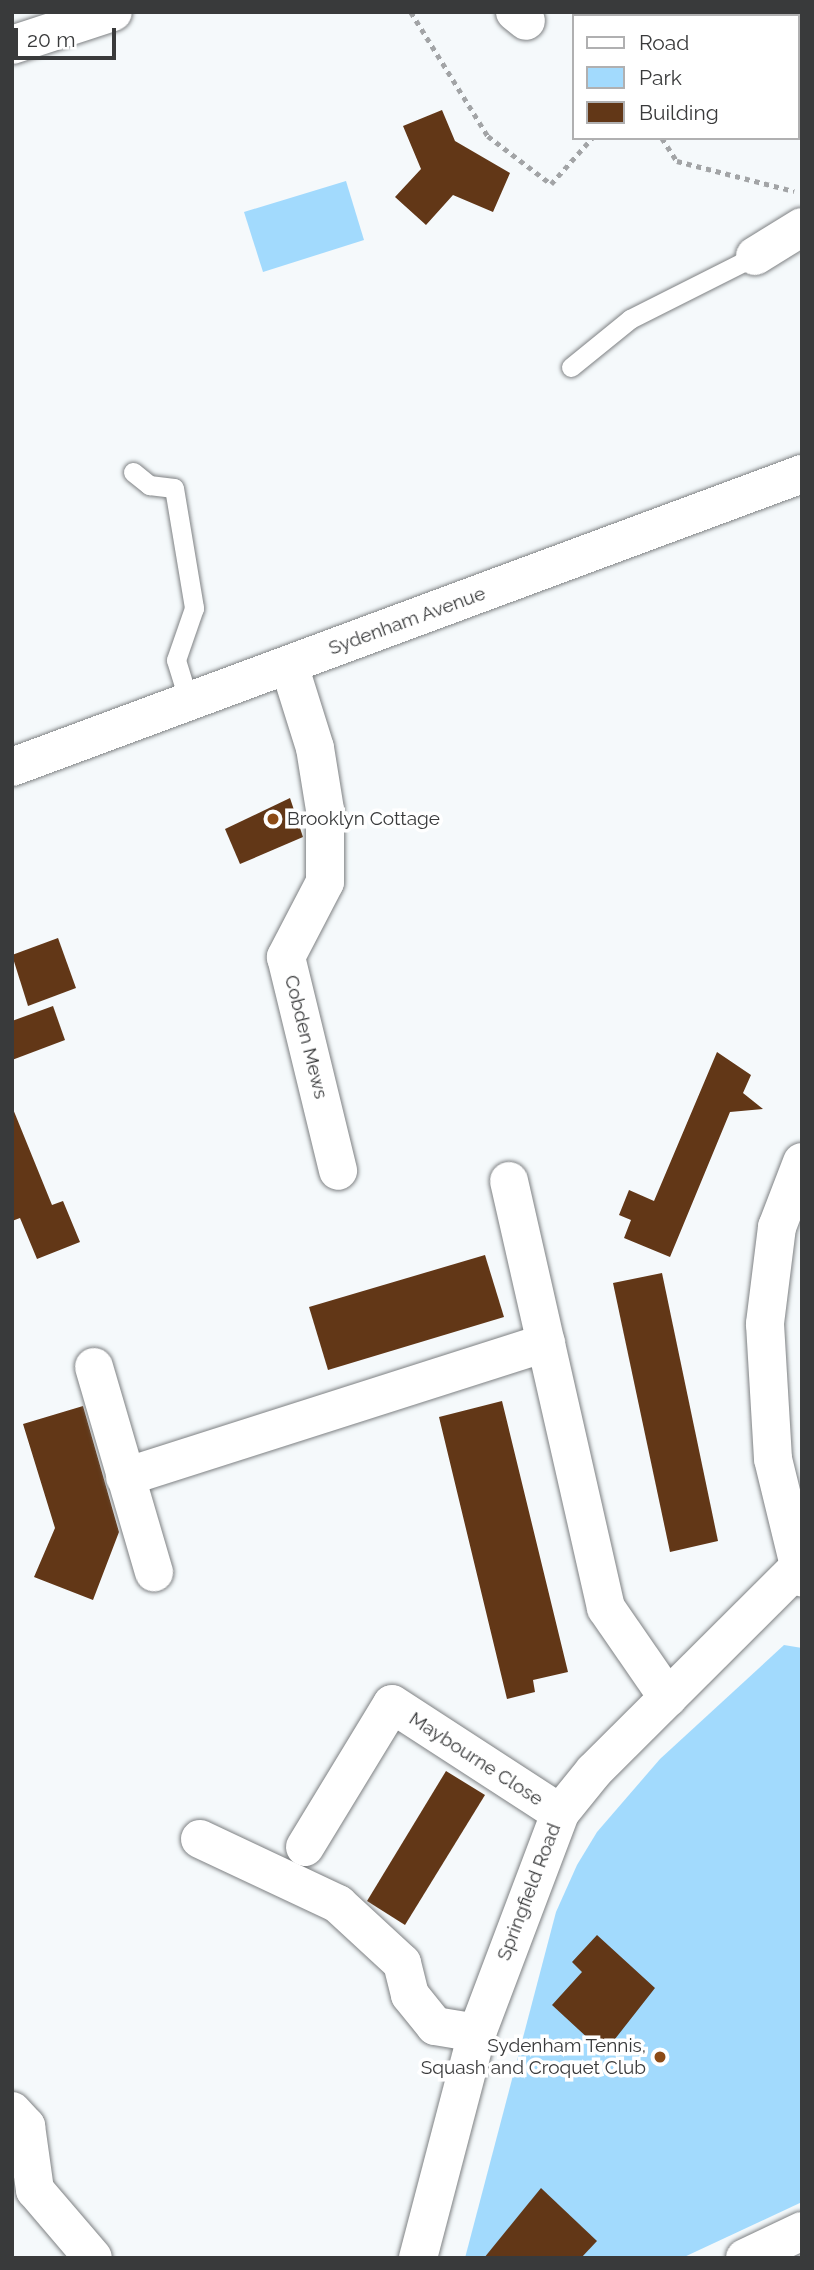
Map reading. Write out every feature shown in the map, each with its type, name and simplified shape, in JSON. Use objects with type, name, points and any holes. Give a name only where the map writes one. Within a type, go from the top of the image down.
[{"type":"street","points":[[12,45],[113,12]]},
{"type":"street","points":[[755,256],[802,226]]},
{"type":"street","name":"Sydenham Avenue","points":[[12,767],[802,474]]},
{"type":"street","name":"Cobden Mews","points":[[289,665],[315,748],[325,882],[286,957],[338,1171]]},
{"type":"street","points":[[799,1574],[773,1459],[765,1324],[778,1227],[802,1162]]},
{"type":"street","points":[[509,1181],[606,1608],[668,1698]]},
{"type":"street","points":[[125,1477],[546,1343]]},
{"type":"street","points":[[94,1367],[154,1572]]},
{"type":"street","name":"Springfield Road","points":[[418,2258],[477,2033],[560,1813],[668,1698],[799,1574]]},
{"type":"street","name":"Maybourne Close","points":[[305,1847],[392,1704],[560,1813]]},
{"type":"street","points":[[200,1839],[338,1904],[402,1963],[410,1995],[435,2026],[477,2033]]},
{"type":"street","points":[[12,2111],[26,2126],[36,2190],[93,2258]]},
{"type":"street","points":[[745,2258],[802,2231]]},
{"type":"lane","points":[[571,367],[629,319],[755,256]]},
{"type":"lane","points":[[133,472],[149,485],[174,488],[194,608],[176,660],[189,702]]},
{"type":"path","points":[[411,12],[488,136],[551,184],[590,140]]},
{"type":"path","points":[[663,140],[677,161],[802,193]]},
{"type":"green space","points":[[346,181],[364,240],[263,272],[244,212]]},
{"type":"green space","name":"Sydenham Tennis, Squash and Croquet Club","points":[[784,1645],[802,1648],[802,2202],[682,2258],[465,2258],[556,1912],[577,1865],[597,1832],[660,1759]]},
{"type":"building","points":[[442,110],[455,141],[510,173],[493,212],[453,195],[426,225],[395,197],[421,169],[403,126]]},
{"type":"building","name":"Brooklyn Cottage","points":[[290,798],[303,837],[240,864],[225,829]]},
{"type":"building","points":[[58,938],[76,988],[28,1006],[12,955]]},
{"type":"building","points":[[53,1006],[65,1040],[12,1060],[12,1021]]},
{"type":"building","points":[[717,1052],[751,1075],[743,1093],[763,1109],[730,1112],[670,1257],[624,1238],[631,1220],[619,1215],[629,1190],[654,1201]]},
{"type":"building","points":[[13,1109],[52,1205],[63,1201],[80,1242],[37,1259],[20,1218],[12,1221]]},
{"type":"building","points":[[485,1255],[504,1317],[328,1370],[309,1307]]},
{"type":"building","points":[[662,1273],[718,1541],[670,1552],[613,1283]]},
{"type":"building","points":[[502,1401],[568,1672],[533,1680],[535,1692],[507,1699],[439,1417]]},
{"type":"building","points":[[83,1406],[119,1532],[93,1600],[34,1577],[55,1528],[23,1424]]},
{"type":"building","points":[[446,1771],[485,1795],[405,1925],[367,1901]]},
{"type":"building","points":[[597,1935],[655,1988],[604,2053],[552,2005],[582,1972],[572,1962]]},
{"type":"building","points":[[541,2188],[597,2241],[581,2258],[484,2258]]},
{"type":"place","name":"Brooklyn Cottage","points":[[273,819]]},
{"type":"place","name":"Sydenham Tennis, Squash and Croquet Club","points":[[660,2057]]}]
